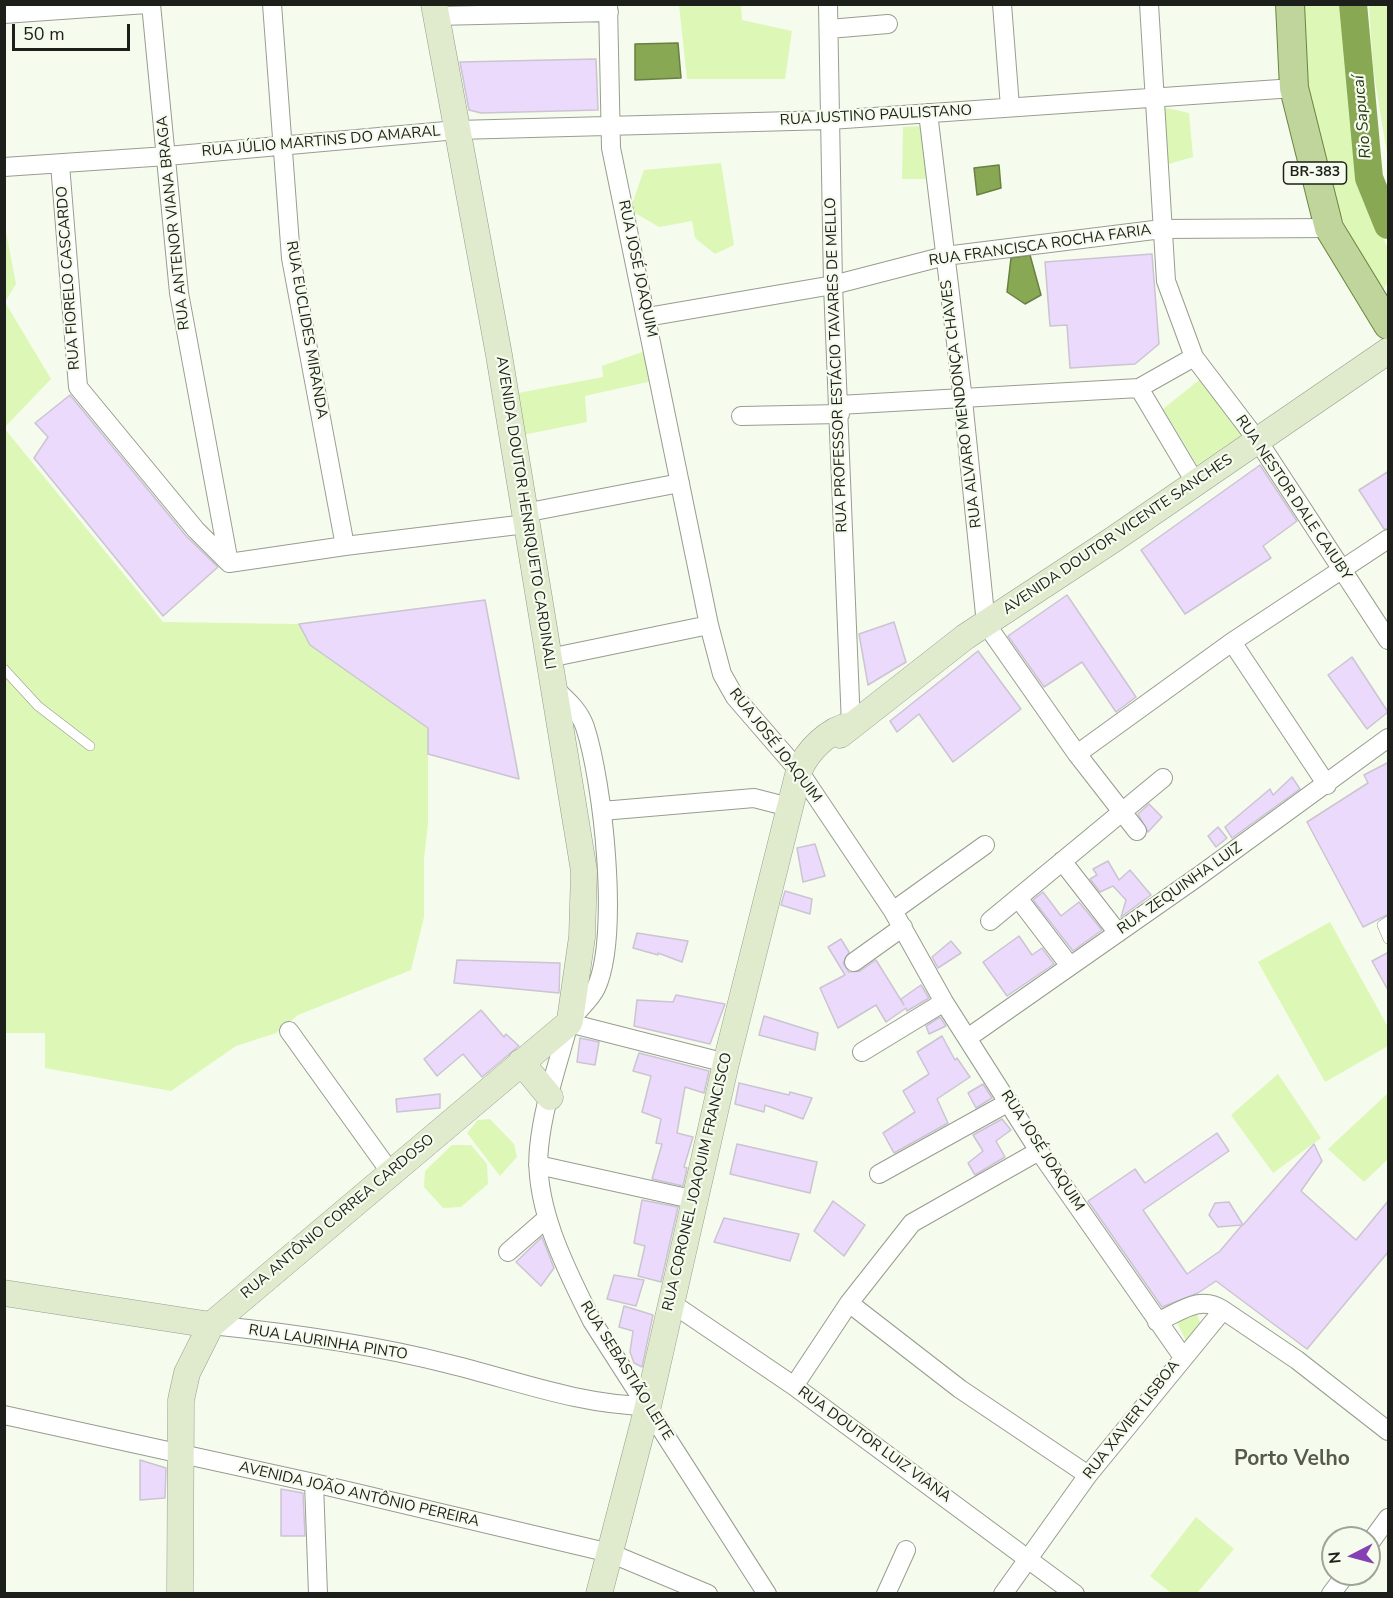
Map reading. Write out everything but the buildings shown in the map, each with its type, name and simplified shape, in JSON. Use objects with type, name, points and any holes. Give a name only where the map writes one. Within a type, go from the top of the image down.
[{"type":"main road","name":"BR-383","points":[[1290,4],[1294,88],[1329,228],[1389,325]]},
{"type":"main road","name":"AVENIDA DOUTOR HENRIQUETO CARDINALI","points":[[435,10],[499,356],[584,872],[582,937],[570,1021]]},
{"type":"main road","name":"AVENIDA DOUTOR VICENTE SANCHES","points":[[799,771],[805,757],[838,727],[851,725],[965,637],[1389,351]]},
{"type":"main road","name":"RUA CORONEL JOAQUIM FRANCISCO","points":[[599,1593],[648,1406],[726,1063],[799,771]]},
{"type":"main road","name":"RUA ANTÔNIO CORREA CARDOSO","points":[[180,1593],[179,1455],[182,1400],[187,1373],[211,1325],[570,1021]]},
{"type":"main road","points":[[521,1062],[550,1097]]},
{"type":"main road","name":"RUA LAURINHA PINTO","points":[[4,1293],[211,1325]]},
{"type":"street","points":[[4,14],[149,4]]},
{"type":"street","name":"RUA ANTENOR VIANA BRAGA","points":[[149,4],[167,156],[179,293],[229,563]]},
{"type":"street","name":"RUA EUCLIDES MIRANDA","points":[[272,4],[291,258],[345,546]]},
{"type":"street","name":"RUA PROFESSOR ESTÁCIO TAVARES DE MELLO","points":[[828,4],[833,285],[851,725]]},
{"type":"street","points":[[1002,4],[1010,108]]},
{"type":"street","name":"RUA NESTOR DALE CAIUBY","points":[[1149,4],[1166,281],[1194,357],[1258,441],[1389,640]]},
{"type":"street","points":[[435,10],[608,8]]},
{"type":"street","name":"RUA JOSÉ JOAQUIM","points":[[608,8],[611,148],[709,625],[722,674],[735,697],[799,771],[893,911],[944,1002],[969,1037],[1039,1151],[1183,1357]]},
{"type":"street","points":[[829,29],[888,24]]},
{"type":"street","name":"RUA JUSTINO PAULISTANO","points":[[457,130],[830,120],[1294,88]]},
{"type":"street","name":"RUA ALVARO MENDONÇA CHAVES","points":[[928,113],[963,400],[986,624]]},
{"type":"street","name":"RUA JÚLIO MARTINS DO AMARAL","points":[[4,167],[282,147],[457,130]]},
{"type":"street","name":"RUA FIORELO CASCARDO","points":[[60,164],[78,387],[195,530],[229,563]]},
{"type":"street","name":"RUA FRANCISCA ROCHA FARIA","points":[[647,317],[833,285],[945,256],[1162,229],[1329,228]]},
{"type":"street","points":[[741,416],[1139,388],[1194,357]]},
{"type":"street","points":[[1139,388],[1195,482]]},
{"type":"street","points":[[229,563],[524,518],[680,483]]},
{"type":"street","points":[[195,530],[221,510]]},
{"type":"street","points":[[1077,754],[1232,642],[1389,539]]},
{"type":"street","points":[[986,624],[1001,649],[1077,754],[1137,831]]},
{"type":"street","points":[[549,658],[709,625]]},
{"type":"street","points":[[1232,642],[1327,784]]},
{"type":"street","points":[[554,688],[574,706],[585,726],[602,810],[608,901],[608,948],[596,990],[570,1021],[726,1063]]},
{"type":"street","name":"RUA ZEQUINHA LUIZ","points":[[969,1037],[1389,738]]},
{"type":"street","points":[[990,921],[1163,778]]},
{"type":"street","points":[[602,810],[754,798],[789,807]]},
{"type":"street","points":[[893,911],[985,845]]},
{"type":"street","points":[[1062,861],[1118,933]]},
{"type":"street","points":[[1018,898],[1070,966]]},
{"type":"street","points":[[854,962],[903,927]]},
{"type":"street","points":[[862,1052],[944,1002]]},
{"type":"street","name":"RUA SEBASTIÃO LEITE","points":[[570,1021],[539,1147],[538,1166],[547,1218],[569,1276],[592,1321],[767,1593]]},
{"type":"street","points":[[289,1030],[391,1173]]},
{"type":"street","points":[[879,1174],[1009,1102]]},
{"type":"street","points":[[794,1386],[849,1303],[912,1223],[1039,1151]]},
{"type":"street","points":[[538,1166],[696,1200]]},
{"type":"street","points":[[508,1252],[547,1218]]},
{"type":"street","name":"RUA DOUTOR LUIZ VIANA","points":[[670,1302],[794,1386],[1075,1593]]},
{"type":"street","points":[[1157,1322],[1205,1302],[1214,1303],[1297,1360],[1389,1431]]},
{"type":"street","points":[[849,1303],[960,1389],[1088,1475]]},
{"type":"street","name":"RUA XAVIER LISBOA","points":[[1003,1593],[1088,1475],[1223,1310]]},
{"type":"street","name":"RUA LAURINHA PINTO","points":[[211,1325],[288,1333],[446,1363],[596,1403],[648,1406]]},
{"type":"street","name":"AVENIDA JOÃO ANTÔNIO PEREIRA","points":[[4,1415],[314,1483],[610,1553],[708,1593]]},
{"type":"street","points":[[314,1483],[318,1593]]},
{"type":"street","points":[[886,1593],[906,1550]]},
{"type":"lane","points":[[4,669],[38,706],[90,746]]},
{"type":"lane","points":[[1389,921],[1382,925],[1389,939]]},
{"type":"shaded area","points":[[679,5],[741,5],[742,20],[792,31],[785,79],[687,79]]},
{"type":"shaded area","points":[[1298,5],[1349,5],[1361,181],[1388,249],[1388,282],[1380,295],[1325,184],[1302,91]]},
{"type":"shaded area","points":[[1369,5],[1388,5],[1388,160],[1373,68]]},
{"type":"shaded area","points":[[678,43],[681,78],[635,80],[635,44]]},
{"type":"shaded area","points":[[1162,107],[1189,113],[1193,157],[1165,165]]},
{"type":"shaded area","points":[[923,126],[929,179],[902,179],[903,127]]},
{"type":"shaded area","points":[[721,163],[734,245],[715,254],[695,238],[692,221],[659,227],[630,210],[644,170]]},
{"type":"shaded area","points":[[999,165],[1001,188],[977,195],[974,168]]},
{"type":"shaded area","points":[[4,222],[16,284],[5,302],[51,379],[5,427]]},
{"type":"shaded area","points":[[1030,255],[1041,295],[1025,304],[1007,292],[1011,258]]},
{"type":"shaded area","points":[[648,350],[652,381],[585,396],[587,422],[523,435],[518,393],[603,377],[602,366]]},
{"type":"shaded area","points":[[1203,377],[1242,435],[1197,465],[1163,409]]},
{"type":"shaded area","points":[[4,428],[163,622],[299,624],[428,728],[428,824],[424,859],[424,917],[411,970],[298,1015],[276,1033],[236,1046],[171,1091],[45,1068],[45,1033],[5,1033]]},
{"type":"shaded area","points":[[1330,922],[1388,1027],[1388,1046],[1325,1082],[1258,962]]},
{"type":"shaded area","points":[[1278,1074],[1321,1138],[1273,1173],[1231,1115]]},
{"type":"shaded area","points":[[1388,1093],[1388,1159],[1364,1182],[1328,1149]]},
{"type":"shaded area","points":[[490,1119],[514,1144],[517,1157],[500,1176],[467,1133],[478,1120]]},
{"type":"shaded area","points":[[452,1145],[471,1145],[487,1164],[488,1184],[461,1207],[443,1208],[424,1187],[425,1171]]},
{"type":"shaded area","points":[[1196,1311],[1201,1325],[1186,1341],[1177,1322]]},
{"type":"shaded area","points":[[1196,1517],[1234,1549],[1197,1593],[1171,1593],[1150,1576]]},
{"type":"waterway","name":"Rio Sapucaí","points":[[1353,4],[1369,178],[1388,225]]},
{"type":"district","name":"Porto Velho","points":[[1292,1460]]}]
